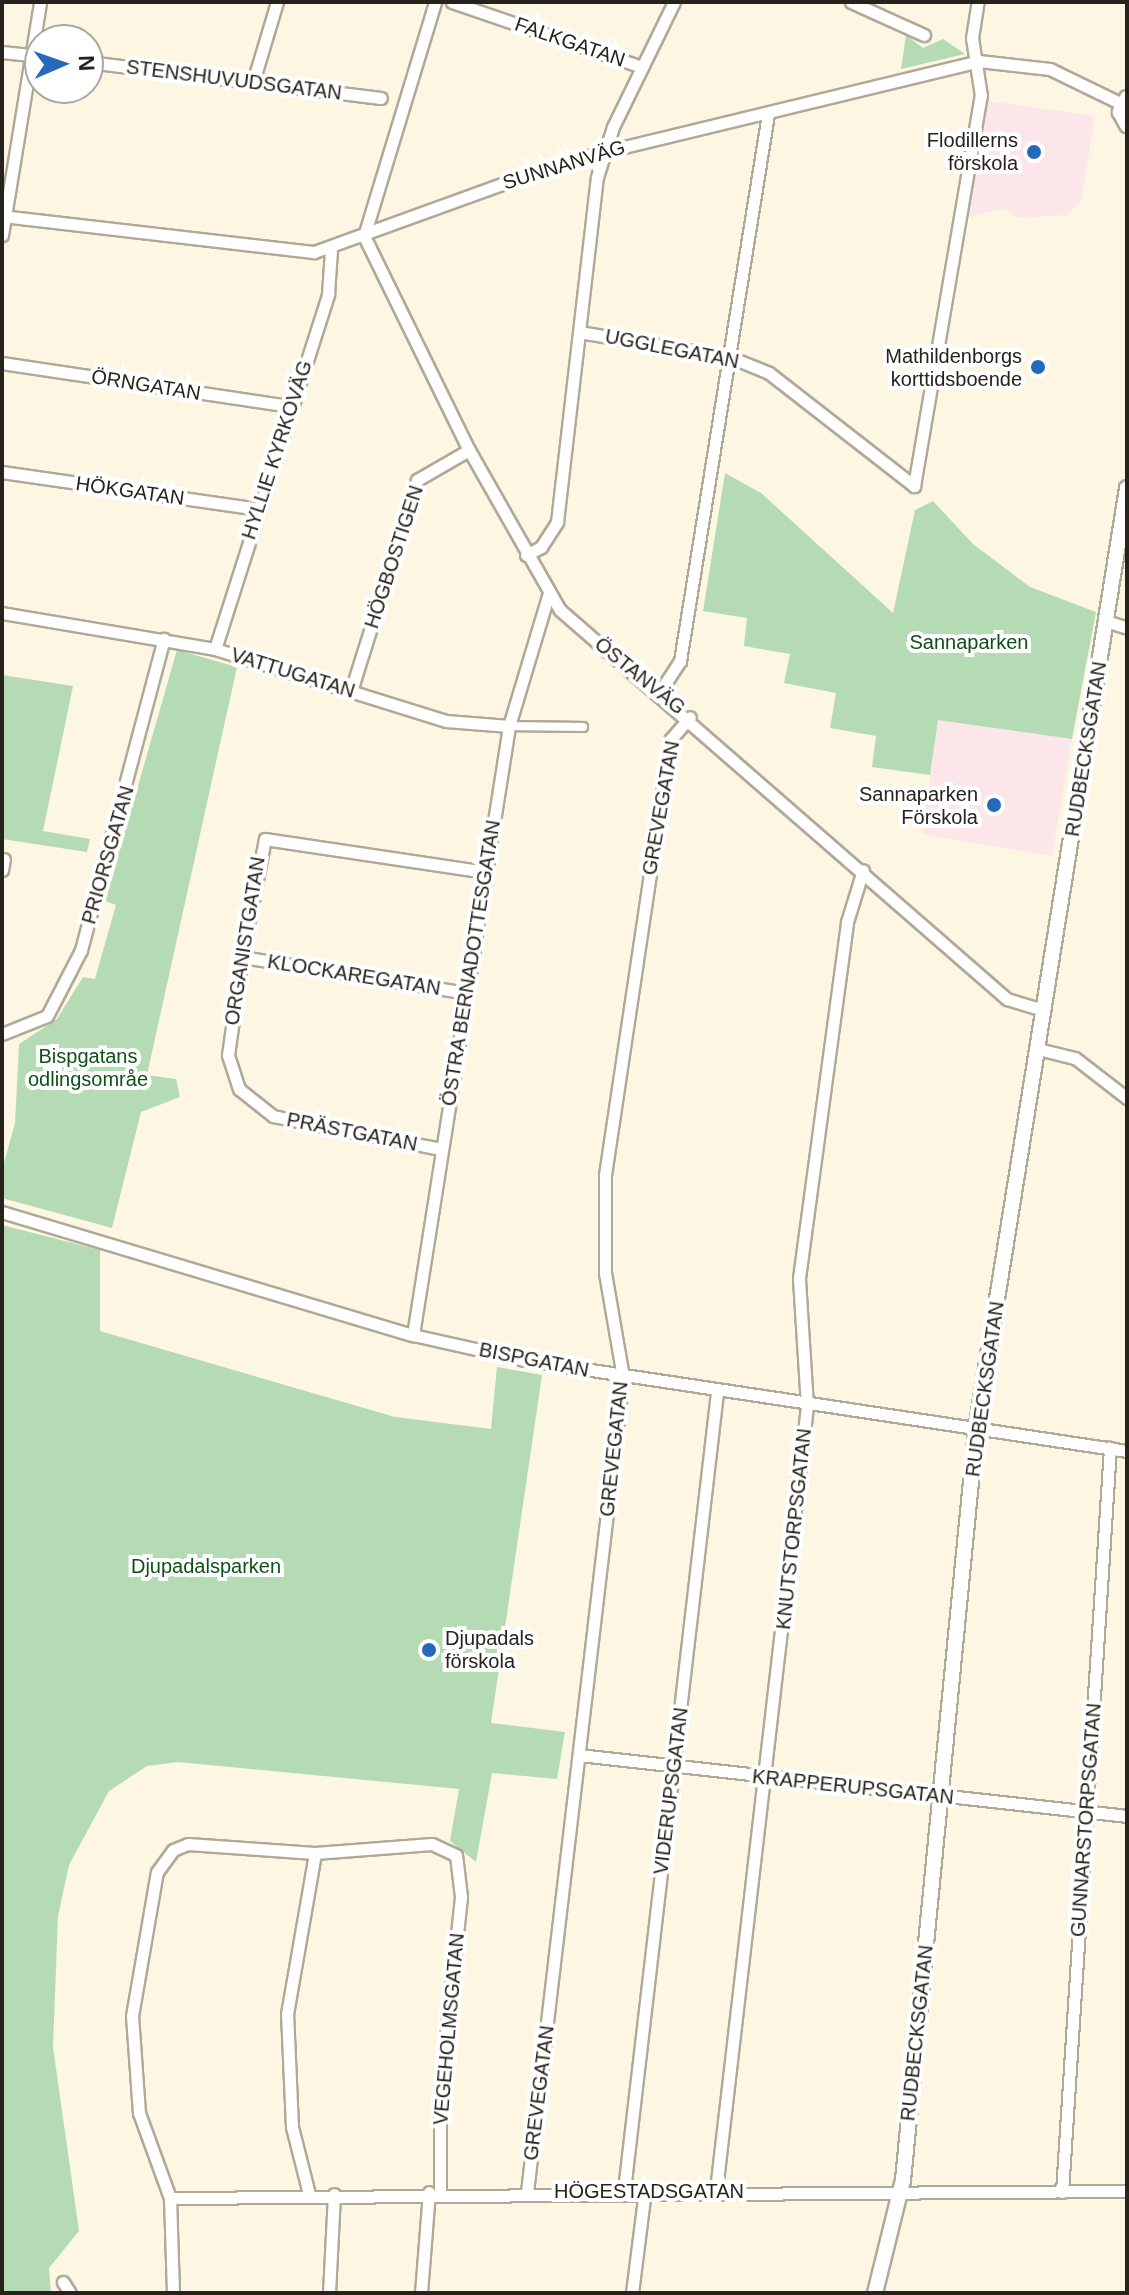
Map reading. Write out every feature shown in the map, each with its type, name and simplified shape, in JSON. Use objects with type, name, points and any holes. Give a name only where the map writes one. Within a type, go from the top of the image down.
[{"type":"street","points":[[38,24],[40,2]]},
{"type":"street","points":[[253,82],[277,2]]},
{"type":"street","points":[[364,236],[435,2]]},
{"type":"street","name":"FALKGATAN","points":[[452,2],[642,67]]},
{"type":"street","points":[[526,555],[541,547],[557,522],[579,332],[606,151],[674,2]]},
{"type":"street","points":[[851,2],[924,35]]},
{"type":"street","points":[[978,2],[972,38],[979,61]]},
{"type":"street","points":[[2,52],[24,55]]},
{"type":"street","name":"SUNNANVÄG","points":[[4,216],[331,250],[606,151],[979,61],[1050,69],[1125,101]]},
{"type":"street","name":"UGGLEGATAN","points":[[579,332],[730,357],[805,395],[914,486],[981,96],[979,61]]},
{"type":"street","name":"STENSHUVUDSGATAN","points":[[104,64],[381,98]]},
{"type":"street","points":[[1125,101],[1127,125]]},
{"type":"street","points":[[2,235],[26,104]]},
{"type":"street","points":[[659,693],[680,661],[768,114]]},
{"type":"street","name":"ÖSTANVÄG","points":[[364,236],[469,450],[548,596],[690,717],[1007,999],[1044,1010]]},
{"type":"street","name":"HYLLIE KYRKOVÄG","points":[[215,649],[328,294],[331,250]]},
{"type":"street","name":"ÖRNGATAN","points":[[2,363],[290,406]]},
{"type":"street","name":"HÖGBOSTIGEN","points":[[351,691],[417,480],[469,450]]},
{"type":"street","name":"HÖKGATAN","points":[[2,472],[258,509]]},
{"type":"street","name":"RUDBECKSGATAN","points":[[875,2293],[901,2194],[976,1430],[1127,488]]},
{"type":"street","name":"ÖSTRA BERNADOTTESGATAN","points":[[413,1335],[509,726],[548,596]]},
{"type":"street","name":"VATTUGATAN","points":[[2,613],[215,649],[446,721],[583,727]]},
{"type":"street","points":[[1106,621],[1127,628]]},
{"type":"street","name":"PRIORSGATAN","points":[[2,1034],[47,1016],[81,950],[164,639]]},
{"type":"street","name":"GREVEGATAN","points":[[527,2192],[623,1377],[605,1273],[605,1175],[670,740],[690,717]]},
{"type":"street","name":"ORGANISTGATAN","points":[[230,1076],[242,957],[265,839],[486,872]]},
{"type":"street","name":"KNUTSTORPSGATAN","points":[[716,2190],[807,1406],[799,1278],[847,922],[863,870]]},
{"type":"street","name":"KLOCKAREGATAN","points":[[242,957],[467,993]]},
{"type":"street","points":[[1038,1049],[1075,1058],[1127,1098]]},
{"type":"street","name":"PRÄSTGATAN","points":[[230,1076],[273,1116],[441,1149]]},
{"type":"street","name":"BISPGATAN","points":[[2,1212],[413,1335],[623,1377],[1127,1451]]},
{"type":"street","name":"VIDERUPSGATAN","points":[[624,2190],[717,1392]]},
{"type":"street","name":"GUNNARSTORPSGATAN","points":[[1062,2192],[1110,1448]]},
{"type":"street","name":"KRAPPERUPSGATAN","points":[[579,1755],[1127,1816]]},
{"type":"street","points":[[173,2293],[170,2198],[146,2142],[133,2051],[135,1980],[157,1872],[173,1850],[188,1844],[315,1853],[287,2014],[292,2127],[309,2194]]},
{"type":"street","name":"VEGEHOLMSGATAN","points":[[315,1853],[432,1844],[456,1855],[461,1866],[440,2090],[434,2192],[421,2293]]},
{"type":"street","name":"HÖGESTADSGATAN","points":[[170,2198],[624,2190],[901,2194],[1127,2191]]},
{"type":"street","points":[[632,2293],[645,2190]]},
{"type":"street","points":[[329,2293],[334,2194]]},
{"type":"street","points":[[63,2282],[70,2293]]},
{"type":"shaded area","name":"Flodillerns förskola","points":[[988,101],[1095,116],[1081,202],[1067,215],[1018,218],[1005,208],[968,217]]},
{"type":"shaded area","name":"Sannaparken Förskola","points":[[938,719],[1072,739],[1052,856],[922,834]]},
{"type":"green space","points":[[906,35],[923,48],[943,39],[965,54],[901,69]]},
{"type":"green space","name":"Sannaparken","points":[[725,473],[761,493],[893,613],[915,510],[933,501],[973,544],[1030,587],[1096,612],[1072,739],[938,720],[930,775],[872,767],[876,736],[830,728],[836,693],[784,683],[790,654],[744,646],[747,618],[703,611]]},
{"type":"green space","name":"Bispgatans odlingsområe","points":[[177,650],[237,667],[147,1075],[176,1079],[180,1097],[141,1112],[112,1228],[2,1198],[2,1170],[15,1123],[19,1044],[57,1019],[83,977],[95,979],[116,905],[105,901]]},
{"type":"green space","points":[[2,675],[73,686],[43,831],[90,839],[87,852],[2,839]]},
{"type":"green space","name":"Djupadalsparken","points":[[2,1225],[100,1250],[100,1331],[395,1417],[491,1429],[497,1367],[542,1375],[491,1723],[565,1732],[557,1779],[492,1773],[476,1862],[450,1841],[459,1789],[178,1762],[147,1766],[109,1791],[69,1865],[58,1916],[53,2047],[79,2231],[49,2268],[51,2293],[2,2293]]},
{"type":"place","name":"Flodillerns förskola","points":[[1034,152]]},
{"type":"place","name":"Mathildenborgs korttidsboende","points":[[1038,367]]},
{"type":"place","name":"Sannaparken Förskola","points":[[994,805]]},
{"type":"place","name":"Djupadals förskola","points":[[429,1650]]}]
